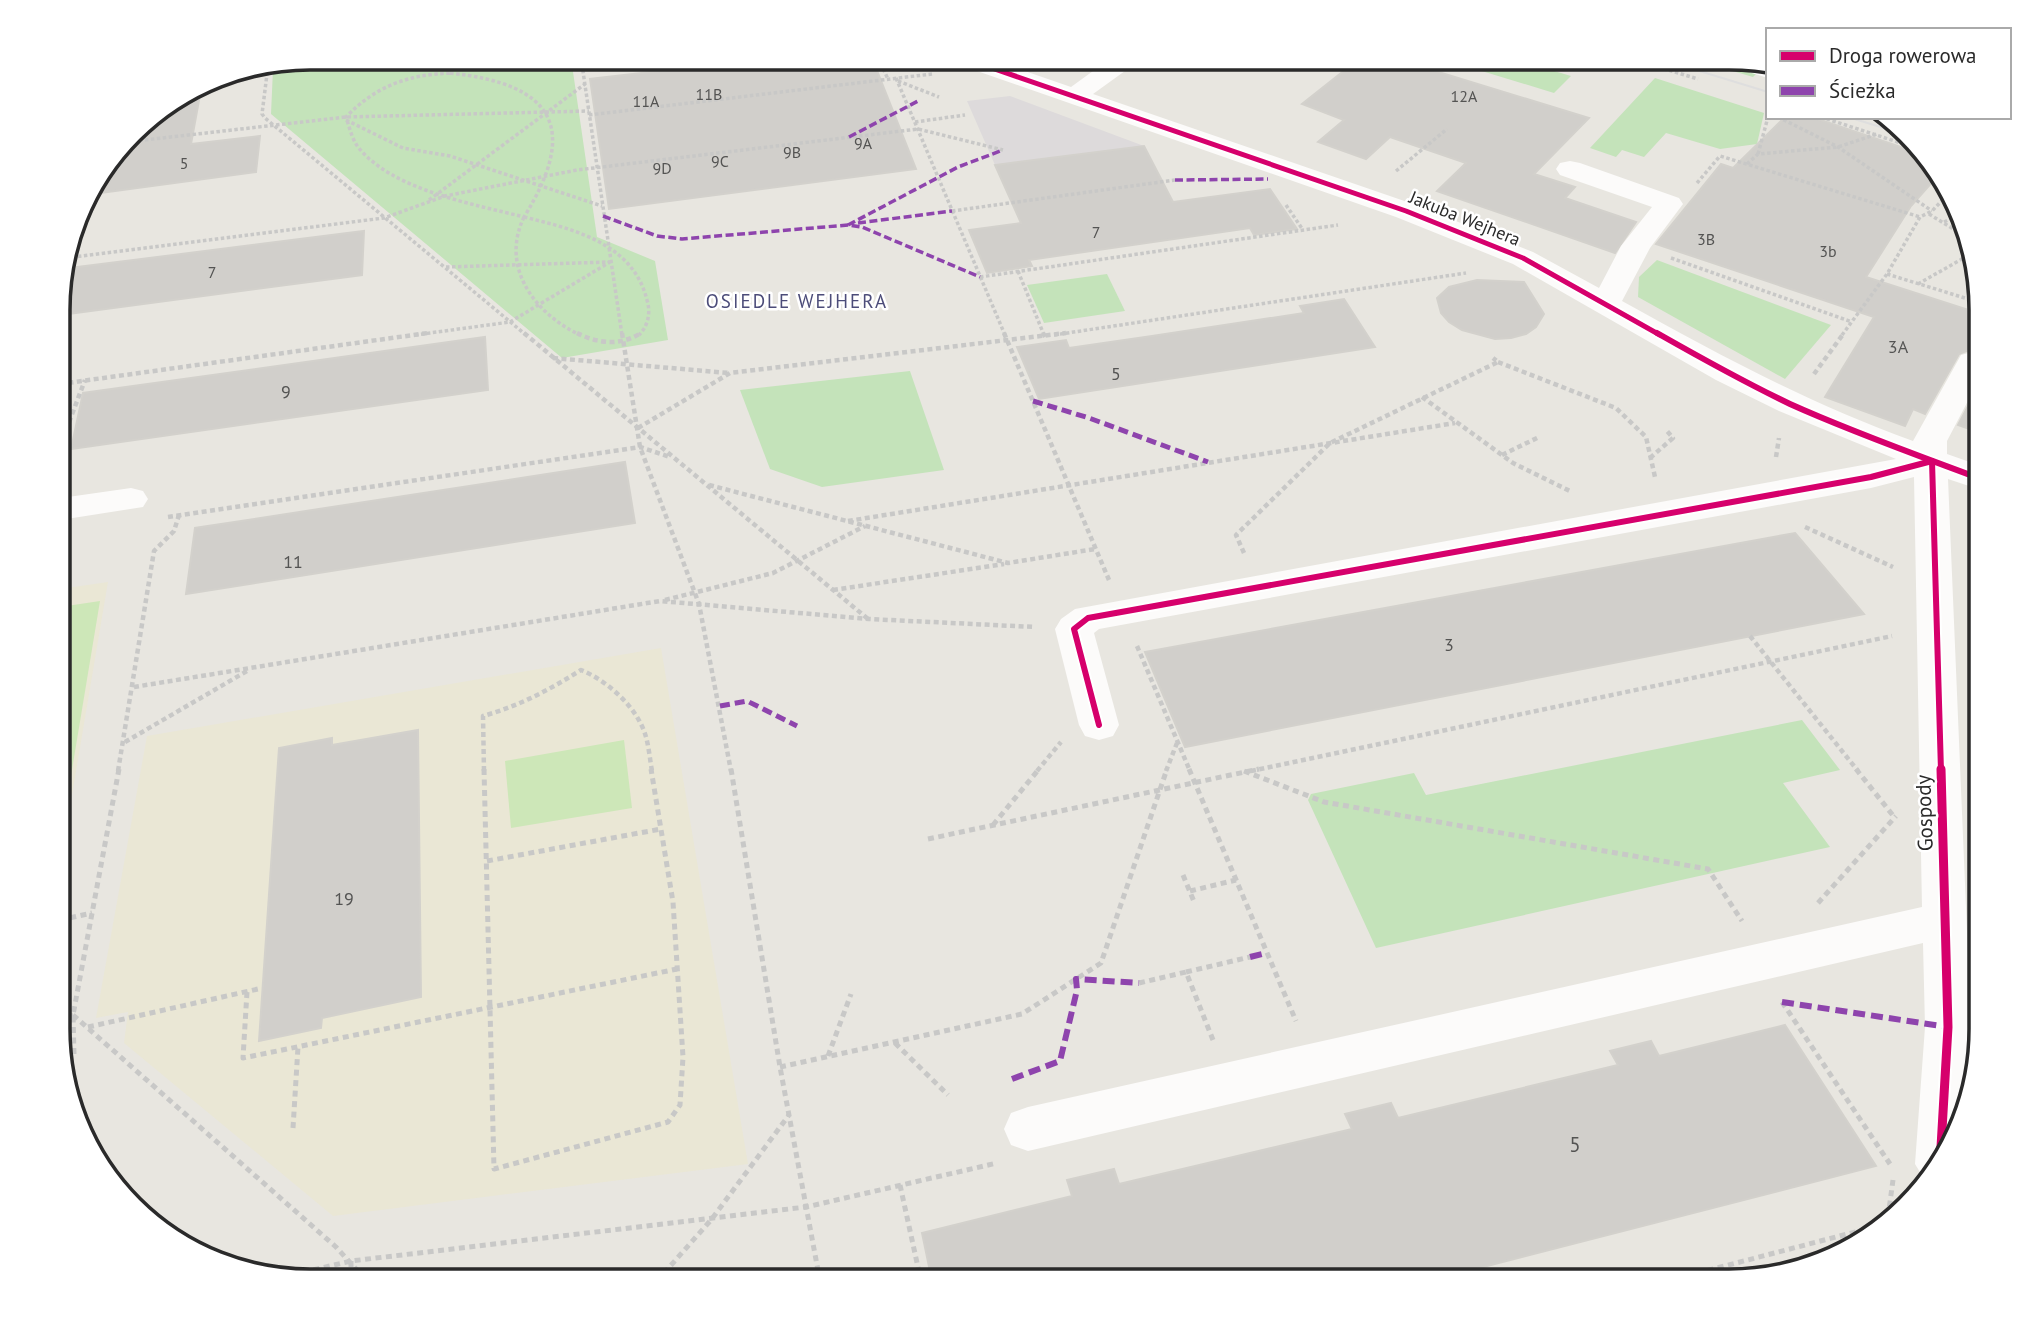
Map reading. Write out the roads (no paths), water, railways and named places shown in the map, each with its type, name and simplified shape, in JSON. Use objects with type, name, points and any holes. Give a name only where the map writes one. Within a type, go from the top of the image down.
[{"type":"street","name":"Jakuba Wejhera","points":[[997,70],[1366,197],[1523,258],[1727,373],[1791,404],[1968,474]]},
{"type":"street","points":[[1073,97],[1110,70]]},
{"type":"street","points":[[1570,169],[1669,204],[1636,246],[1606,303]]},
{"type":"street","name":"Gospody","points":[[1941,1140],[1948,1027],[1930,441],[1968,370]]},
{"type":"street","points":[[1096,715],[1074,629],[1088,618],[1871,477],[1932,461]]},
{"type":"street","points":[[70,508],[131,499]]},
{"type":"street","points":[[1028,1129],[1945,920]]},
{"type":"tram line","points":[[1696,70],[1766,91]]},
{"type":"tram line","points":[[1854,119],[1885,128]]},
{"type":"district","name":"OSIEDLE WEJHERA","points":[[797,301]]}]
